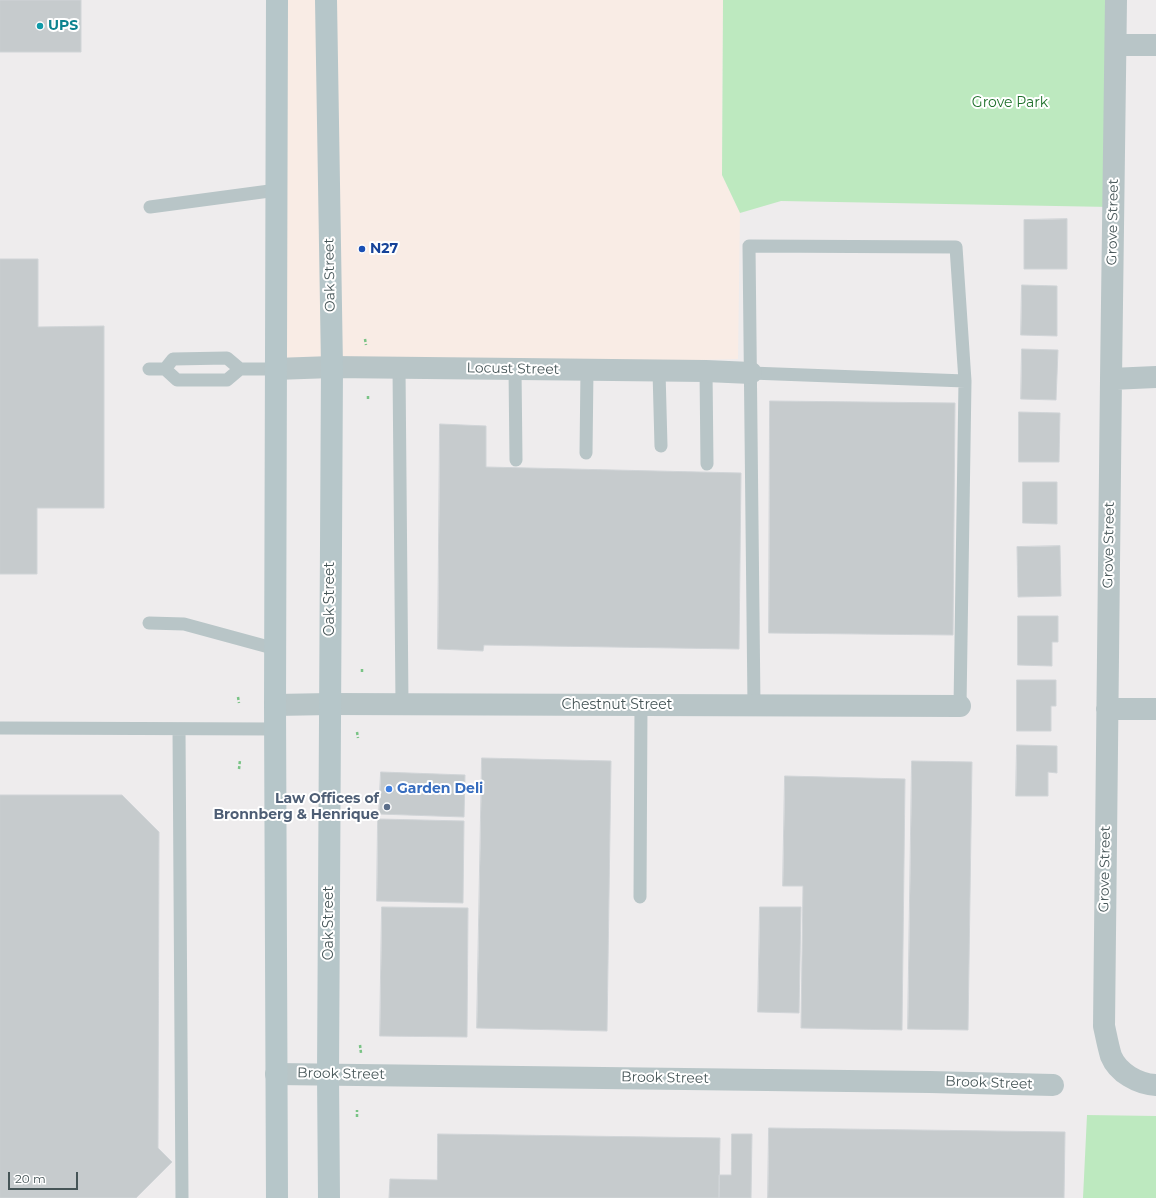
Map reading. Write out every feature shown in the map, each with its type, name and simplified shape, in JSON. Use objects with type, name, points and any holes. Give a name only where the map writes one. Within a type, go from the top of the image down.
[{"type":"street","points":[[277,0],[275,369],[277,1198]]},
{"type":"street","name":"Oak Street","points":[[326,0],[332,367],[328,1074],[329,1198]]},
{"type":"street","name":"Grove Street","points":[[1116,0],[1104,1026],[1112,1057],[1120,1070],[1135,1080],[1156,1085]]},
{"type":"street","points":[[1116,45],[1156,45]]},
{"type":"street","name":"Locust Street","points":[[275,369],[332,367],[750,373]]},
{"type":"street","points":[[1111,379],[1156,377]]},
{"type":"street","name":"Chestnut Street","points":[[275,705],[960,706]]},
{"type":"street","points":[[1107,709],[1156,709]]},
{"type":"street","name":"Brook Street","points":[[276,1074],[930,1082],[1054,1085]]},
{"type":"lane","points":[[150,207],[277,190]]},
{"type":"lane","points":[[754,706],[749,246],[956,247],[965,381],[960,706]]},
{"type":"lane","points":[[165,369],[173,359],[227,358],[240,369],[275,369]]},
{"type":"lane","points":[[399,368],[402,704]]},
{"type":"lane","points":[[149,369],[165,369],[178,380],[228,380],[240,369]]},
{"type":"lane","points":[[515,369],[516,460]]},
{"type":"lane","points":[[586,453],[587,370]]},
{"type":"lane","points":[[659,371],[661,446]]},
{"type":"lane","points":[[706,372],[706,464]]},
{"type":"lane","points":[[750,373],[965,381]]},
{"type":"lane","points":[[148,623],[184,624],[276,650]]},
{"type":"lane","points":[[640,897],[641,705]]},
{"type":"lane","points":[[0,728],[275,729]]},
{"type":"lane","points":[[179,729],[182,1198]]},
{"type":"path","points":[[362,667],[362,672]]},
{"type":"path","points":[[238,697],[239,703]]},
{"type":"path","points":[[357,732],[358,738]]},
{"type":"path","points":[[239,769],[240,760]]},
{"type":"path","points":[[360,1045],[362,1054]]},
{"type":"path","points":[[357,1110],[357,1117]]},
{"type":"shaded area","points":[[282,0],[723,0],[722,175],[740,213],[738,359],[281,371]]},
{"type":"green space","name":"Grove Park","points":[[723,0],[1114,0],[1111,207],[781,201],[740,213],[722,175]]},
{"type":"green space","points":[[1087,1115],[1156,1116],[1156,1198],[1083,1198]]},
{"type":"building","name":"UPS","points":[[0,0],[81,0],[81,52],[0,52]]},
{"type":"building","points":[[1067,219],[1067,269],[1024,269],[1024,220]]},
{"type":"building","points":[[0,259],[38,259],[38,327],[104,326],[104,508],[37,508],[37,574],[0,574]]},
{"type":"building","points":[[1022,285],[1057,286],[1057,336],[1021,335]]},
{"type":"building","points":[[1022,349],[1058,350],[1056,400],[1021,399]]},
{"type":"building","points":[[770,401],[955,403],[953,635],[769,633]]},
{"type":"building","points":[[1019,412],[1060,413],[1059,462],[1019,462]]},
{"type":"building","points":[[440,424],[486,426],[486,467],[741,473],[739,649],[484,645],[483,651],[438,649]]},
{"type":"building","points":[[1023,482],[1057,482],[1057,524],[1023,523]]},
{"type":"building","points":[[1060,546],[1061,596],[1018,597],[1017,547]]},
{"type":"building","points":[[1018,616],[1058,616],[1058,642],[1052,642],[1052,666],[1018,665]]},
{"type":"building","points":[[1017,680],[1056,680],[1056,706],[1051,706],[1051,731],[1017,731]]},
{"type":"building","points":[[1017,745],[1057,746],[1057,773],[1048,772],[1048,796],[1016,796]]},
{"type":"building","points":[[482,758],[611,761],[607,1031],[477,1028]]},
{"type":"building","points":[[912,761],[972,762],[968,1030],[908,1029]]},
{"type":"building","points":[[381,772],[465,775],[464,817],[379,814]]},
{"type":"building","points":[[785,776],[905,779],[902,1030],[801,1028],[803,886],[783,886]]},
{"type":"building","points":[[0,795],[122,795],[159,832],[158,1148],[172,1162],[136,1198],[0,1198]]},
{"type":"building","points":[[378,819],[464,821],[463,903],[377,901]]},
{"type":"building","points":[[382,907],[468,908],[467,1037],[380,1036]]},
{"type":"building","points":[[760,907],[801,907],[799,1013],[758,1012]]},
{"type":"building","points":[[769,1128],[1065,1132],[1064,1198],[768,1198]]},
{"type":"building","points":[[438,1134],[720,1138],[719,1198],[389,1198],[390,1179],[437,1180]]},
{"type":"building","points":[[732,1134],[752,1134],[751,1198],[719,1198],[719,1175],[731,1175]]},
{"type":"place","name":"UPS","points":[[40,26]]},
{"type":"place","name":"N27","points":[[362,249]]},
{"type":"place","name":"Garden Deli","points":[[389,789]]},
{"type":"place","name":"Law Offices of Bronnberg & Henrique","points":[[387,807]]}]
